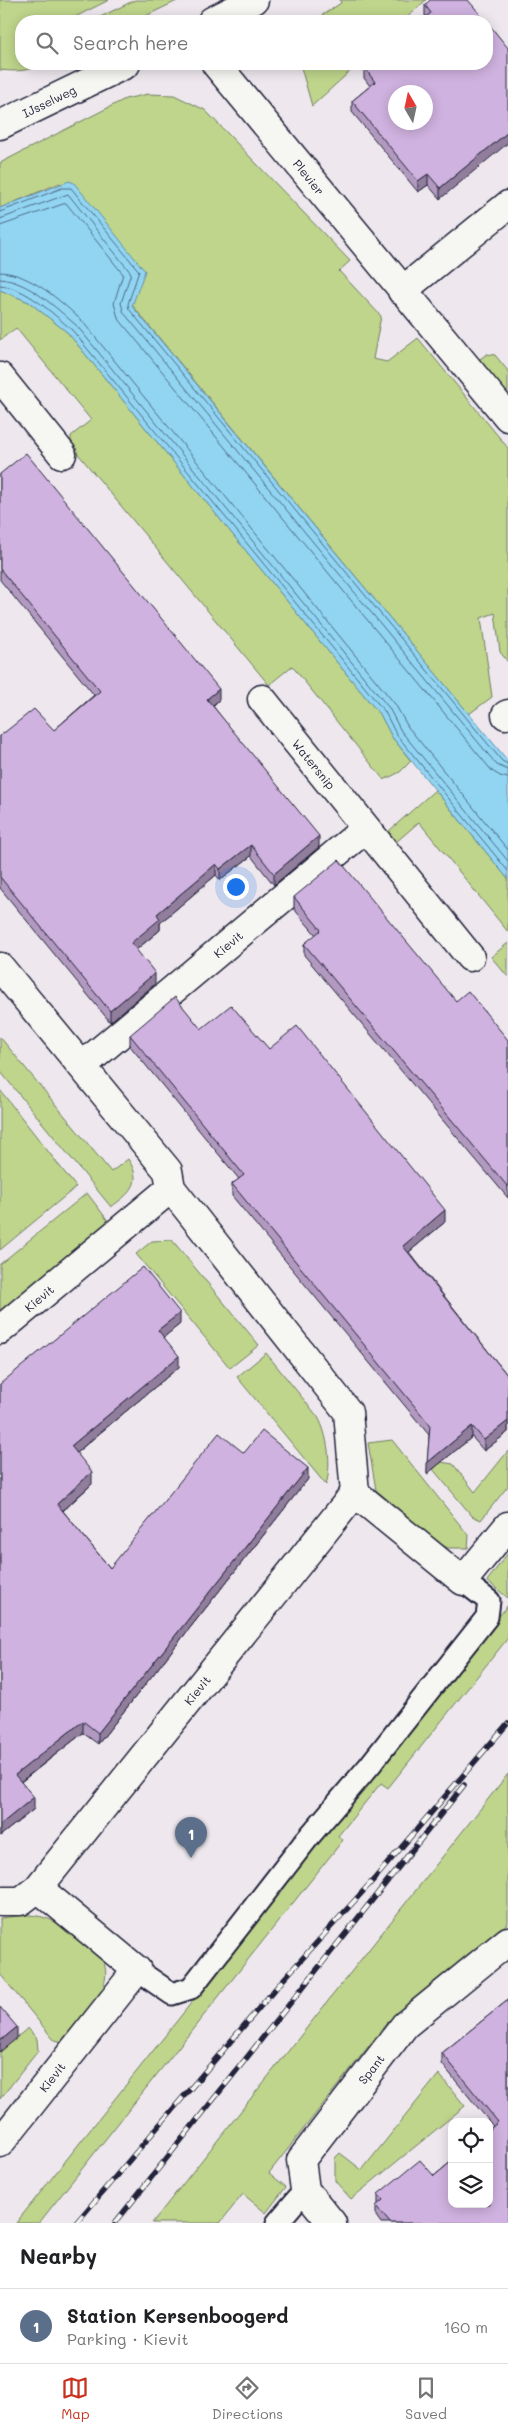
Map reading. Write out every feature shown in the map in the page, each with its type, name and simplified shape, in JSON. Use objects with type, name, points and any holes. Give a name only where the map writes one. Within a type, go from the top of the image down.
[{"type":"street","points":[[224,15],[254,0]]},
{"type":"street","name":"IJsselweg","points":[[0,124],[113,70]]},
{"type":"street","name":"Plevier","points":[[221,70],[508,417]]},
{"type":"street","points":[[402,291],[508,205]]},
{"type":"street","points":[[0,377],[62,454]]},
{"type":"street","name":"Watersnip","points":[[262,699],[365,829]]},
{"type":"street","points":[[365,829],[470,957]]},
{"type":"street","name":"Kievit","points":[[82,1066],[365,829]]},
{"type":"street","points":[[0,967],[168,1171],[171,1188],[348,1412],[354,1493],[463,1581],[508,1526]]},
{"type":"street","name":"Kievit","points":[[0,1330],[171,1188]]},
{"type":"street","name":"Kievit","points":[[0,1902],[21,1901],[38,1888],[354,1493]]},
{"type":"street","points":[[38,1888],[137,1970]]},
{"type":"street","name":"Spant","points":[[305,2190],[301,2160],[405,2026],[508,1941]]},
{"type":"street","name":"Kievit","points":[[0,2143],[137,1970]]},
{"type":"street","points":[[305,2190],[332,2223]]},
{"type":"lane","points":[[137,1970],[172,1994],[191,1988],[307,1839],[370,1765],[487,1616],[489,1601],[463,1581]]},
{"type":"lane","points":[[277,2223],[305,2190]]},
{"type":"green space","points":[[0,0],[109,0],[79,15],[15,15],[15,70],[23,70],[12,71],[0,70]]},
{"type":"green space","points":[[135,0],[179,0],[148,15],[104,15]]},
{"type":"green space","points":[[340,0],[426,0],[410,15],[322,15],[341,3]]},
{"type":"green space","points":[[302,70],[351,70],[312,106]]},
{"type":"green space","points":[[148,94],[174,95],[205,110],[350,261],[339,271],[381,316],[373,359],[387,362],[418,338],[508,448],[508,662],[500,652],[495,613],[481,618],[492,697],[469,714],[132,305],[60,183],[0,208],[0,163],[125,99]]},
{"type":"green space","points":[[0,290],[29,302],[68,333],[381,716],[392,737],[411,761],[400,772],[384,780],[292,666],[269,685],[74,449],[71,436],[91,420],[16,328],[0,340]]},
{"type":"green space","points":[[487,354],[495,355],[508,371],[508,398],[477,361]]},
{"type":"green space","points":[[435,790],[508,879],[508,932],[419,822],[395,843],[389,835],[389,831]]},
{"type":"green space","points":[[508,943],[508,977],[491,957]]},
{"type":"green space","points":[[0,1037],[111,1172],[128,1159],[135,1175],[133,1187],[111,1207],[0,1071]]},
{"type":"green space","points":[[0,1090],[76,1187],[0,1250]]},
{"type":"green space","points":[[87,1193],[109,1222],[0,1311],[0,1264]]},
{"type":"green space","points":[[172,1240],[259,1345],[230,1368],[136,1254],[152,1241]]},
{"type":"green space","points":[[266,1353],[318,1417],[327,1441],[329,1468],[326,1485],[237,1377]]},
{"type":"green space","points":[[392,1440],[469,1536],[468,1548],[448,1548],[440,1544],[376,1490],[368,1443]]},
{"type":"green space","points":[[508,1451],[508,1486],[481,1520],[472,1516],[432,1468],[441,1462],[453,1464],[475,1492]]},
{"type":"green space","points":[[508,1553],[508,1598],[487,1581]]},
{"type":"green space","points":[[508,1605],[508,1638],[388,1788],[381,1783],[338,1836],[343,1840],[39,2223],[16,2223]]},
{"type":"green space","points":[[508,1774],[508,1923],[386,2024],[269,2173],[286,2187],[266,2213],[243,2194],[220,2223],[152,2223]]},
{"type":"green space","points":[[34,1915],[59,1924],[94,1949],[104,1964],[106,1976],[97,2000],[64,2042],[54,2040],[0,1974],[0,1918]]},
{"type":"green space","points":[[28,2028],[37,2039],[38,2051],[0,2099],[0,2051]]},
{"type":"green space","points":[[439,2074],[465,2106],[351,2199],[335,2181],[335,2158],[340,2153],[362,2170]]},
{"type":"water","points":[[69,181],[74,183],[145,271],[132,306],[508,761],[508,879],[392,737],[381,716],[68,333],[29,302],[0,290],[0,208]]},
{"type":"building","points":[[430,0],[468,0],[481,15],[428,15],[431,13],[425,5]]},
{"type":"building","points":[[493,29],[508,48],[508,132],[440,188],[428,174],[418,181],[352,101],[375,82],[366,70],[493,70]]},
{"type":"building","points":[[26,453],[219,689],[207,699],[319,836],[274,874],[251,845],[220,869],[216,864],[157,914],[160,919],[131,943],[155,973],[110,1011],[0,877],[0,736],[34,709],[54,730],[100,691],[0,569],[0,474]]},
{"type":"building","points":[[339,860],[456,1001],[468,991],[508,1040],[508,1187],[304,944],[321,930],[294,897]]},
{"type":"building","points":[[175,997],[201,1029],[231,1005],[269,1049],[297,1026],[445,1210],[403,1246],[508,1376],[508,1421],[484,1440],[472,1426],[427,1463],[430,1425],[232,1184],[244,1175],[130,1035]]},
{"type":"building","points":[[143,1267],[180,1313],[158,1330],[179,1356],[71,1446],[92,1472],[57,1504],[110,1568],[219,1433],[244,1453],[262,1431],[308,1468],[98,1733],[83,1721],[15,1775],[34,1797],[0,1825],[0,1384]]},
{"type":"building","points":[[508,2000],[508,2223],[390,2223],[376,2206],[383,2200],[378,2194],[420,2160],[434,2176],[448,2164],[448,2208],[493,2208],[493,2126],[498,2122],[442,2053]]},
{"type":"building","points":[[0,2007],[17,2027],[0,2041]]},
{"type":"railway","points":[[76,2223],[282,1981],[376,1877],[508,1723]]},
{"type":"railway","points":[[115,2223],[464,1785]]},
{"type":"place","name":"Station Kersenboogerd","points":[[191,1858]]}]
